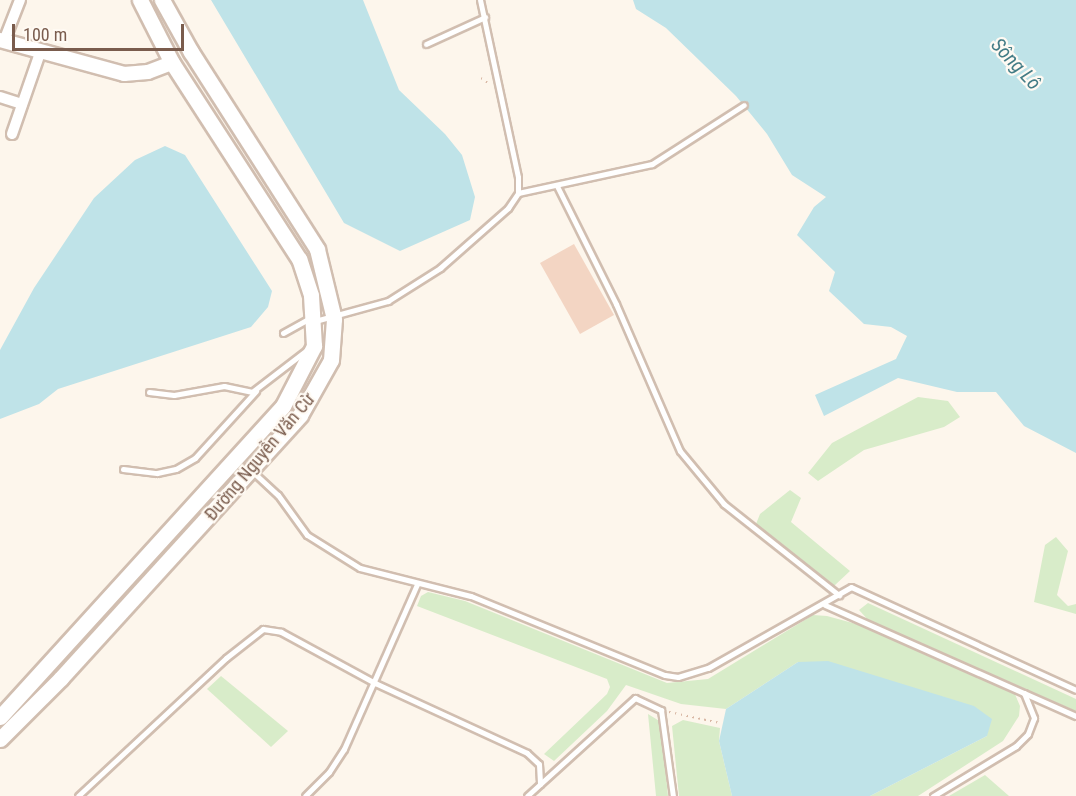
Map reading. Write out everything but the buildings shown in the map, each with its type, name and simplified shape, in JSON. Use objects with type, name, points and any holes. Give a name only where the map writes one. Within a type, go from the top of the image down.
[{"type":"main road","name":"Đường Nguyễn Văn Cừ","points":[[0,717],[283,406],[314,346],[314,318],[299,259],[172,63],[140,0]]},
{"type":"main road","name":"Đường Nguyễn Văn Cừ","points":[[0,739],[251,471],[300,415],[321,382],[331,360],[334,318],[317,249],[191,52],[162,0]]},
{"type":"street","points":[[20,0],[2,40],[40,53],[124,74],[148,72],[172,63]]},
{"type":"street","points":[[12,134],[40,53]]},
{"type":"street","points":[[0,97],[22,104]]},
{"type":"lane","points":[[283,333],[314,318],[334,318],[388,301],[440,268],[508,208],[518,193],[518,177],[480,0]]},
{"type":"lane","points":[[426,44],[485,17]]},
{"type":"lane","points":[[518,193],[652,164],[744,105]]},
{"type":"lane","points":[[556,186],[616,304],[680,451],[724,504],[839,595]]},
{"type":"lane","points":[[123,469],[157,473],[176,469],[195,458],[285,363],[314,346]]},
{"type":"lane","points":[[149,392],[174,395],[224,386],[247,391],[258,389]]},
{"type":"lane","points":[[251,471],[278,495],[308,535],[360,568],[471,596],[678,677],[708,668],[803,612],[825,605],[851,587],[1076,690]]},
{"type":"lane","points":[[305,796],[339,757],[375,683],[417,584]]},
{"type":"lane","points":[[825,605],[1076,716]]},
{"type":"lane","points":[[78,796],[218,666],[263,629],[281,632],[375,683],[527,753],[538,764],[540,784]]},
{"type":"lane","points":[[933,796],[1016,746],[1028,734],[1034,718],[1024,693]]},
{"type":"lane","points":[[527,796],[626,702],[635,698],[646,700],[661,710],[673,796]]},
{"type":"path","points":[[661,710],[720,723]]},
{"type":"green space","points":[[918,397],[948,401],[960,417],[944,427],[864,450],[818,481],[808,473],[832,443]]},
{"type":"green space","points":[[790,490],[801,498],[791,522],[850,571],[834,586],[756,524],[760,514]]},
{"type":"green space","points":[[1056,537],[1068,551],[1057,595],[1068,606],[1076,604],[1076,614],[1034,602],[1045,545]]},
{"type":"green space","points":[[428,592],[465,601],[667,683],[708,679],[813,615],[827,616],[860,625],[1014,692],[1020,706],[1019,716],[1003,741],[918,796],[870,796],[987,736],[798,662],[726,709],[681,704],[626,685],[607,711],[554,761],[544,754],[607,694],[610,687],[607,679],[417,606],[421,596]]},
{"type":"green space","points":[[868,603],[1076,699],[1076,711],[869,621],[859,610]]},
{"type":"green space","points":[[221,676],[288,731],[271,747],[207,689]]},
{"type":"green space","points":[[648,714],[661,722],[668,796],[656,796]]},
{"type":"green space","points":[[683,720],[720,728],[719,741],[732,796],[679,796],[672,726]]},
{"type":"green space","points":[[985,775],[1009,796],[949,796]]},
{"type":"water","points":[[211,0],[363,0],[399,90],[445,134],[462,155],[475,197],[470,220],[400,251],[344,223]]},
{"type":"water","name":"Sông Lô","points":[[633,0],[1076,0],[1076,453],[1024,426],[996,392],[957,392],[898,378],[824,416],[815,395],[896,359],[907,336],[891,327],[864,324],[829,291],[835,272],[797,235],[814,207],[826,197],[792,175],[767,134],[736,96],[666,28],[636,9]]},
{"type":"water","points":[[165,146],[185,155],[272,291],[268,307],[251,327],[58,389],[39,404],[0,419],[0,350],[34,288],[94,198],[135,160]]},
{"type":"water","points":[[828,661],[974,706],[992,719],[987,736],[870,796],[732,796],[719,741],[726,709],[798,662]]}]
